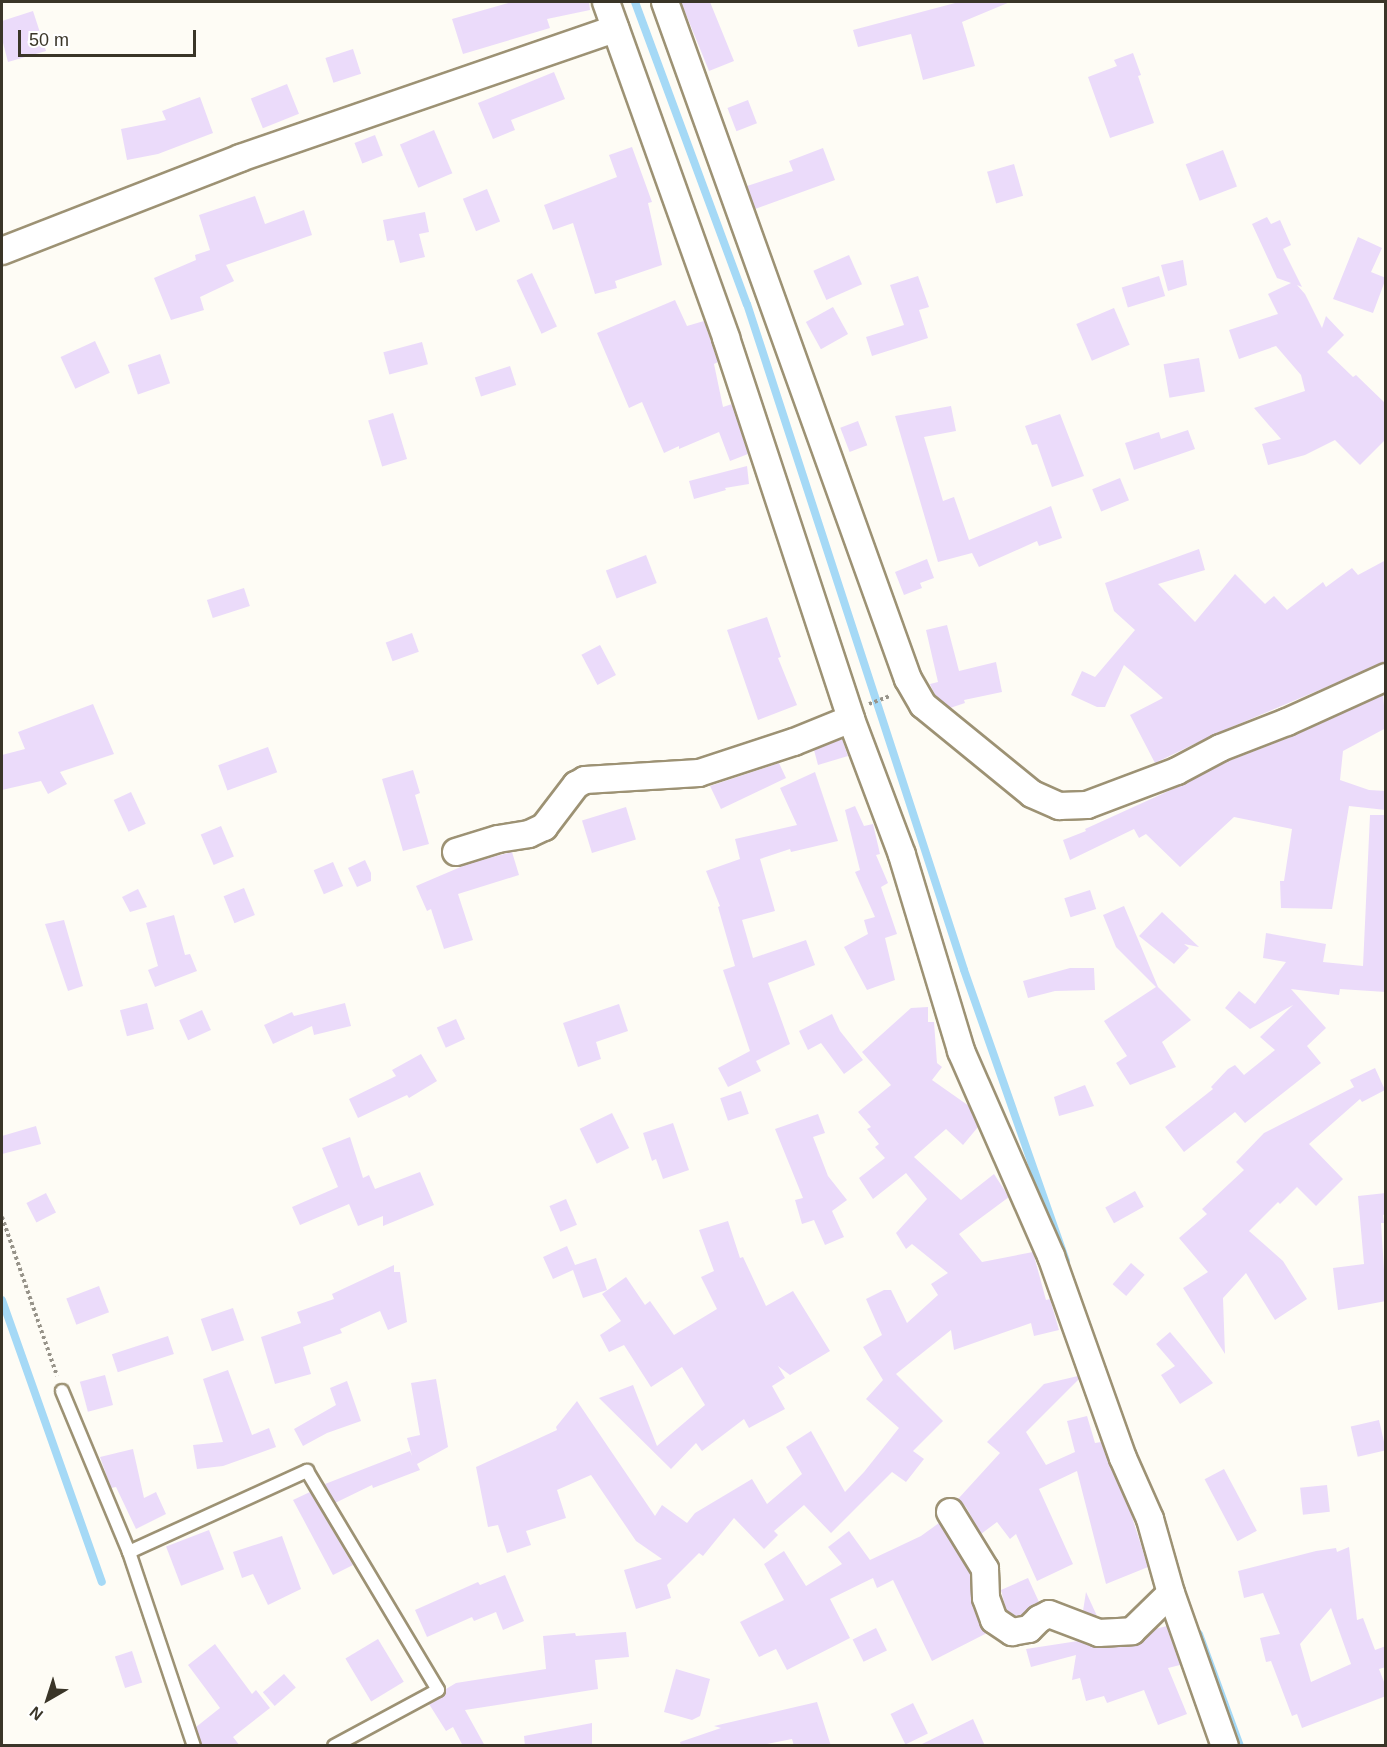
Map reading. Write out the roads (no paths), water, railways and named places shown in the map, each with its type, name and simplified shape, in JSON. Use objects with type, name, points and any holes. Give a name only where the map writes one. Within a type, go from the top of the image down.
[{"type":"street","points":[[606,2],[857,713],[961,1051],[1051,1256],[1122,1458],[1150,1519],[1171,1593],[1225,1746]]},
{"type":"street","points":[[665,2],[908,679],[923,705],[1032,794],[1059,806],[1087,805],[1177,771],[1220,748],[1287,722],[1386,677]]},
{"type":"street","points":[[2,251],[240,158],[615,29]]},
{"type":"street","points":[[456,852],[498,839],[529,834],[544,827],[576,785],[585,780],[699,773],[794,742],[857,713]]},
{"type":"street","points":[[950,1512],[985,1569],[986,1598],[994,1620],[1012,1632],[1029,1629],[1039,1619],[1049,1614],[1099,1633],[1132,1631],[1148,1618],[1171,1593]]},
{"type":"lane","points":[[62,1391],[129,1552],[194,1746]]},
{"type":"lane","points":[[129,1552],[307,1471],[438,1690],[334,1746]]},
{"type":"waterway","points":[[635,2],[747,304],[964,970],[1066,1261]]},
{"type":"waterway","points":[[2,1300],[102,1582]]},
{"type":"waterway","points":[[1199,1634],[1240,1746]]}]
